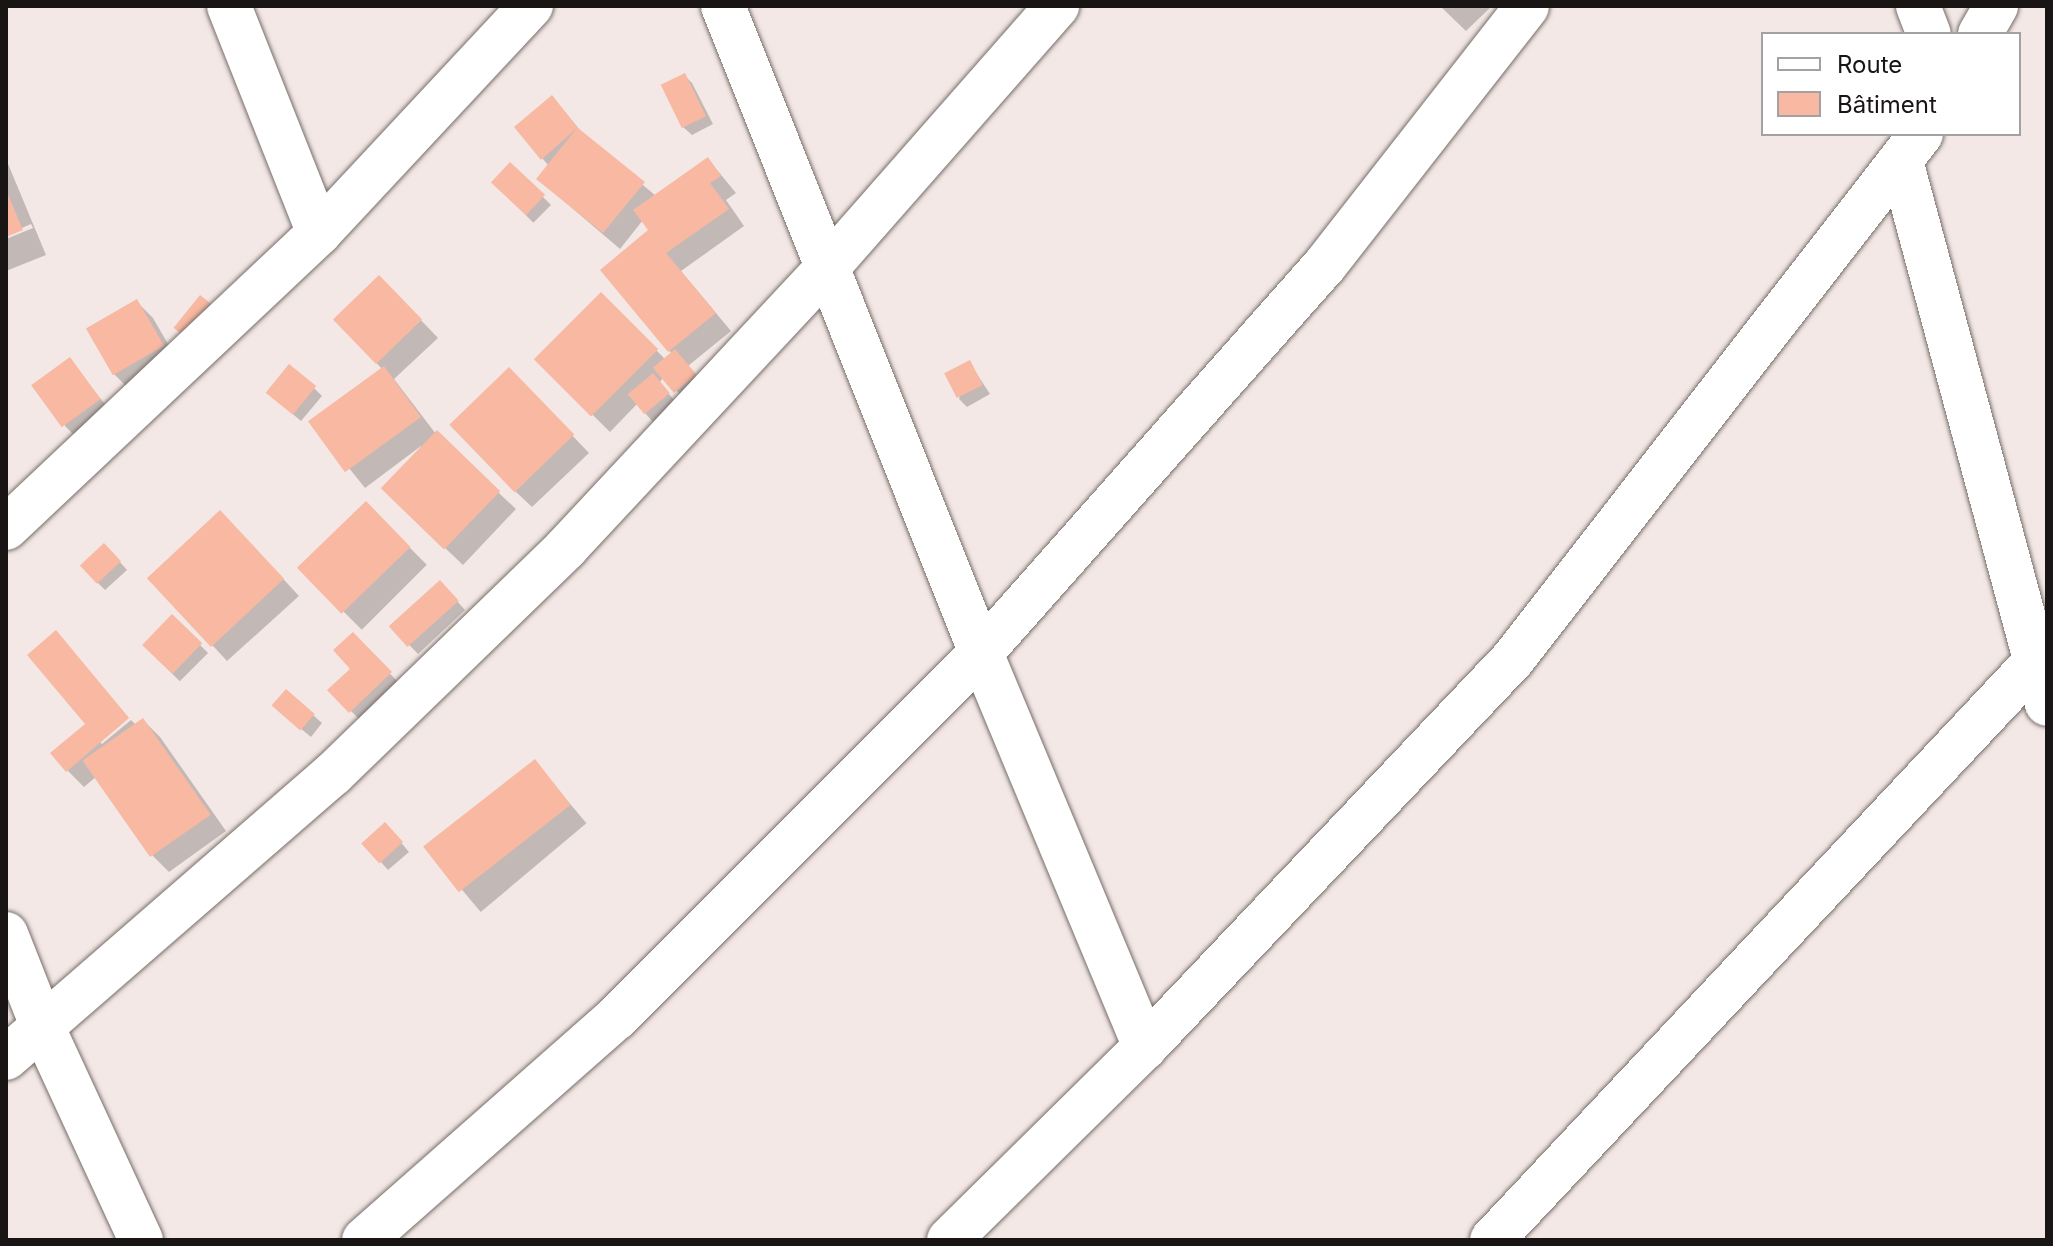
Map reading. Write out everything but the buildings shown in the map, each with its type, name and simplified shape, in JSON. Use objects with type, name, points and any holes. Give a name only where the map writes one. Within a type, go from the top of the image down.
[{"type":"street","points":[[229,6],[319,233]]},
{"type":"street","points":[[6,528],[319,233],[531,6]]},
{"type":"street","points":[[723,6],[981,653],[1145,1047]]},
{"type":"street","points":[[6,1058],[333,774],[566,548],[827,268],[1057,6]]},
{"type":"street","points":[[364,1240],[616,1018],[981,653],[1325,265],[1527,6]]},
{"type":"street","points":[[1918,6],[1928,32]]},
{"type":"street","points":[[1981,32],[1996,6]]},
{"type":"street","points":[[1911,148],[2041,654],[2047,704]]},
{"type":"street","points":[[949,1240],[1145,1047],[1513,659],[1911,148]]},
{"type":"street","points":[[1492,1240],[2041,654]]},
{"type":"street","points":[[6,934],[43,1028],[141,1240]]}]
